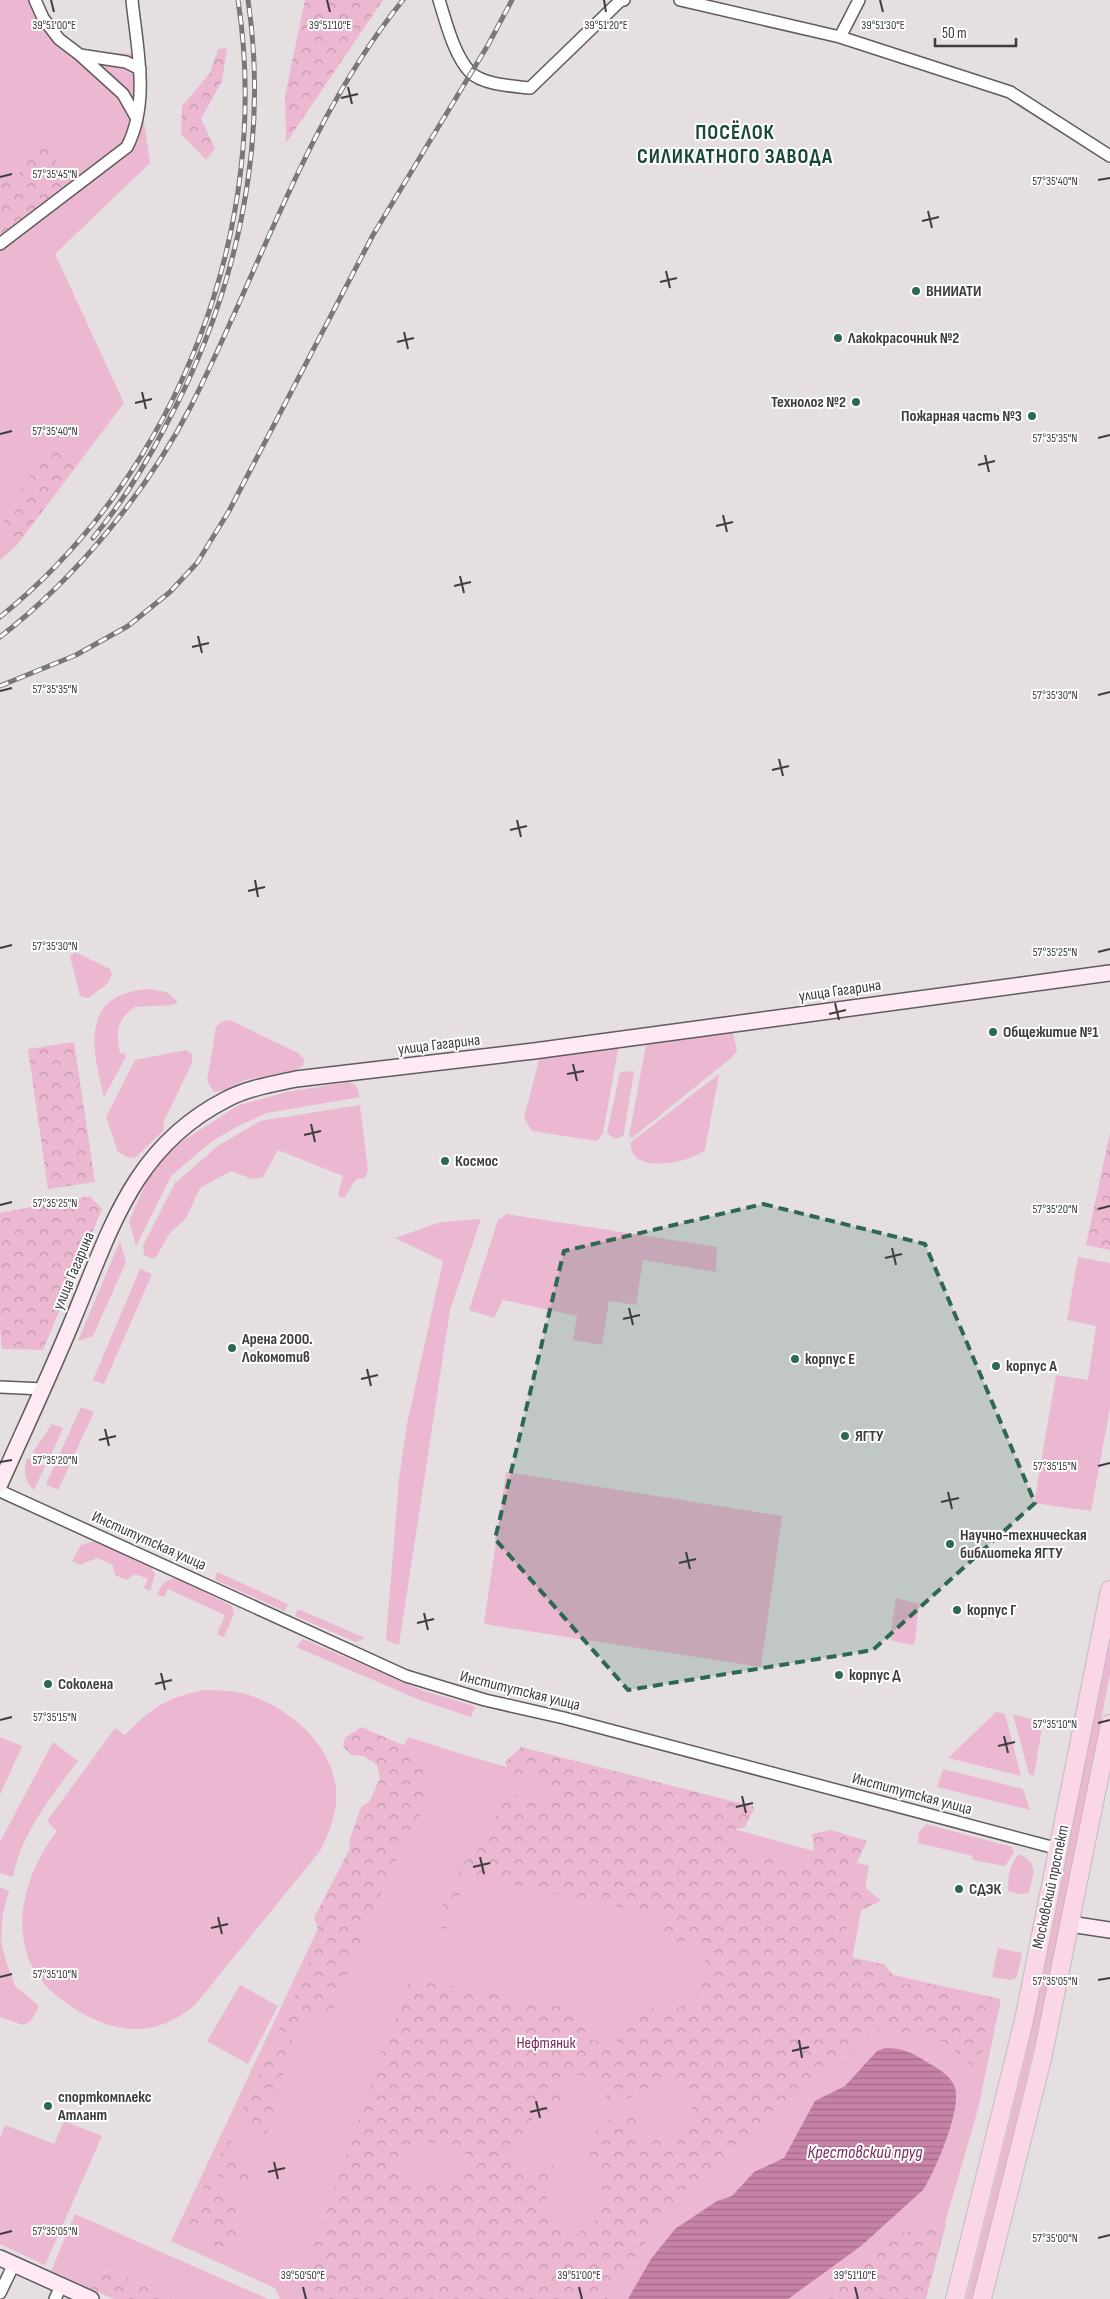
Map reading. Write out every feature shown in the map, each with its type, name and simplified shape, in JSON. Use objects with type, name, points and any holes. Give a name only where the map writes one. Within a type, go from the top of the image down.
[{"type":"main road","name":"улица Гагарина","points":[[0,1484],[122,1201],[145,1165],[176,1134],[228,1098],[259,1087],[296,1079],[534,1051],[1110,972]]},
{"type":"main road","name":"Московский проспект","points":[[955,2299],[1012,2071],[1059,1849],[1110,1590]]},
{"type":"main road","name":"Московский проспект","points":[[982,2299],[1034,2095],[1110,1724]]},
{"type":"main road","points":[[1070,1924],[1110,1930]]},
{"type":"main road","points":[[7,2261],[58,2292],[91,2299]]},
{"type":"street","points":[[35,0],[43,18],[59,39],[80,55],[123,94],[136,117]]},
{"type":"street","points":[[0,244],[127,147],[136,130],[136,117],[141,92],[132,0]]},
{"type":"street","points":[[439,0],[452,42],[471,73],[496,84],[530,88],[620,0],[624,0]]},
{"type":"street","points":[[680,0],[840,37],[1010,92],[1110,156]]},
{"type":"street","points":[[840,37],[859,0]]},
{"type":"street","points":[[80,55],[126,62],[140,69]]},
{"type":"street","points":[[0,1387],[43,1388]]},
{"type":"street","name":"Институтская улица","points":[[0,1491],[406,1676],[443,1689],[564,1718],[1059,1849]]},
{"type":"street","points":[[0,2293],[7,2261]]},
{"type":"highlighted area","points":[[763,1204],[925,1244],[1035,1503],[873,1650],[628,1690],[495,1539],[564,1251]]},
{"type":"green space","points":[[0,0],[36,0],[72,50],[134,54],[150,163],[55,254],[124,403],[16,546],[0,560]]},
{"type":"green space","points":[[305,0],[383,0],[286,143],[285,96]]},
{"type":"green space","points":[[227,48],[222,81],[201,119],[215,148],[206,160],[181,134],[182,106],[210,73],[218,49]]},
{"type":"green space","points":[[39,142],[54,152],[65,192],[0,244],[0,170],[16,178]]},
{"type":"green space","points":[[53,444],[78,464],[16,546],[2,516]]},
{"type":"green space","points":[[75,952],[110,969],[112,975],[107,984],[88,998],[80,996],[70,956]]},
{"type":"green space","points":[[149,989],[166,992],[178,1002],[173,1005],[134,1007],[124,1017],[119,1027],[118,1039],[120,1053],[124,1053],[126,1057],[104,1097],[96,1060],[95,1043],[96,1026],[101,1012],[111,1001],[126,993]]},
{"type":"green space","points":[[230,1020],[298,1053],[304,1059],[303,1066],[296,1070],[245,1080],[223,1091],[214,1092],[207,1081],[216,1027],[221,1022]]},
{"type":"green space","points":[[732,1028],[737,1051],[731,1058],[632,1138],[629,1136],[647,1040]]},
{"type":"green space","points":[[74,1042],[95,1182],[48,1189],[28,1049]]},
{"type":"green space","points":[[619,1044],[603,1133],[597,1141],[532,1131],[524,1118],[539,1060],[547,1052]]},
{"type":"green space","points":[[186,1050],[192,1054],[192,1063],[164,1121],[163,1131],[136,1157],[129,1158],[118,1152],[106,1117],[135,1060]]},
{"type":"green space","points":[[634,1071],[624,1133],[623,1136],[615,1139],[607,1133],[620,1072]]},
{"type":"green space","points":[[719,1074],[705,1150],[686,1159],[661,1164],[649,1163],[639,1159],[633,1153],[631,1142]]},
{"type":"green space","points":[[350,1082],[356,1086],[360,1097],[267,1113],[236,1127],[211,1142],[171,1176],[136,1246],[129,1221],[150,1174],[164,1157],[181,1142],[239,1105],[287,1092]]},
{"type":"green space","points":[[360,1105],[368,1171],[365,1178],[356,1179],[345,1197],[341,1198],[338,1194],[343,1176],[278,1150],[263,1177],[252,1179],[231,1171],[200,1188],[186,1218],[169,1234],[157,1256],[153,1259],[144,1255],[143,1246],[175,1183],[218,1146],[260,1121]]},
{"type":"green space","points":[[1110,1133],[1110,1250],[1086,1245]]},
{"type":"green space","points":[[90,1196],[102,1209],[43,1350],[2,1349],[0,1327],[0,1213]]},
{"type":"green space","points":[[507,1214],[717,1247],[716,1272],[643,1260],[636,1305],[609,1301],[602,1345],[573,1340],[577,1316],[503,1300],[494,1318],[469,1310],[498,1220]]},
{"type":"green space","points":[[481,1219],[450,1310],[399,1645],[386,1640],[399,1479],[407,1424],[443,1261],[395,1238],[441,1222]]},
{"type":"green space","points":[[120,1241],[126,1262],[93,1336],[78,1341]]},
{"type":"green space","points":[[1078,1257],[1110,1263],[1110,1408],[1091,1511],[1034,1503],[1056,1375],[1088,1380],[1096,1326],[1067,1320]]},
{"type":"green space","points":[[140,1269],[152,1274],[104,1384],[93,1380]]},
{"type":"green space","points":[[81,1407],[94,1412],[58,1490],[46,1484]]},
{"type":"green space","points":[[52,1424],[63,1428],[49,1459],[33,1452]]},
{"type":"green space","points":[[27,1458],[45,1466],[34,1490],[28,1483],[25,1475]]},
{"type":"green space","points":[[506,1472],[782,1516],[761,1667],[484,1624]]},
{"type":"green space","points":[[97,1542],[150,1567],[155,1574],[150,1591],[144,1588],[148,1579],[135,1574],[126,1580],[115,1575],[113,1565],[97,1558],[80,1565],[72,1561],[81,1545]]},
{"type":"green space","points":[[217,1572],[288,1604],[285,1611],[215,1580]]},
{"type":"green space","points":[[176,1578],[232,1606],[234,1614],[224,1637],[217,1634],[225,1615],[168,1589],[164,1597],[157,1595],[164,1583]]},
{"type":"green space","points":[[896,1598],[919,1604],[915,1642],[912,1645],[893,1641],[890,1638]]},
{"type":"green space","points":[[298,1609],[365,1638],[356,1642],[295,1616]]},
{"type":"green space","points":[[303,1639],[424,1691],[471,1705],[475,1707],[471,1717],[420,1700],[296,1647]]},
{"type":"green space","points":[[1110,1641],[1110,1675],[1040,2023],[978,2279],[972,2299],[966,2299],[1026,2055]]},
{"type":"green space","points":[[205,1690],[231,1691],[257,1698],[284,1712],[309,1733],[319,1745],[333,1774],[336,1789],[336,1805],[332,1821],[320,1851],[195,2005],[180,2016],[164,2024],[133,2029],[117,2027],[85,2015],[69,2005],[51,1991],[36,1974],[24,1943],[22,1926],[26,1892],[39,1860],[57,1831],[47,1821],[115,1728],[125,1735],[160,1705],[180,1696]]},
{"type":"green space","points":[[996,1712],[1005,1714],[1021,1776],[948,1758]]},
{"type":"green space","points":[[1013,1715],[1043,1721],[1034,1776],[1029,1774]]},
{"type":"green space","points":[[361,1727],[410,1748],[428,1767],[420,1817],[399,1853],[362,1937],[330,2018],[299,2015],[266,2137],[242,2111],[321,1937],[314,1918],[349,1850],[350,1839],[361,1807],[370,1801],[380,1778],[377,1765],[364,1756],[351,1755],[343,1746],[345,1738]]},
{"type":"green space","points":[[0,1737],[22,1746],[0,1795]]},
{"type":"green space","name":"Нефтяник","points":[[408,1737],[471,1757],[869,1866],[852,1960],[889,1974],[1001,1999],[978,2109],[923,2299],[280,2299],[275,2288],[171,2241]]},
{"type":"green space","points":[[53,1742],[78,1761],[48,1801],[30,1830],[17,1861],[13,1877],[0,1873],[0,1842]]},
{"type":"green space","points":[[521,1747],[755,1807],[745,1827],[729,1831],[730,1845],[795,1868],[815,1861],[812,1834],[831,1830],[867,1841],[851,1875],[881,1901],[845,1917],[849,1957],[884,1964],[901,1985],[924,1982],[957,1993],[965,2006],[979,1995],[993,1997],[979,2071],[944,2042],[881,2028],[660,2221],[607,2299],[296,2299],[410,1977],[561,2007],[588,2017],[591,2040],[617,2045],[617,2028],[637,2023],[642,2006],[670,2011],[697,1999],[706,1957],[687,1940],[659,1949],[663,1936],[664,1917],[468,1875],[446,1930],[434,1924],[460,1867],[491,1836],[499,1802],[509,1793],[548,1802],[550,1785],[511,1776],[505,1762]],"holes":[[[581,2074],[605,2091],[608,2111],[663,2079],[671,2082],[683,2090],[690,2101],[695,2124],[647,2144],[636,2133],[638,2121],[625,2110],[598,2126],[587,2163],[597,2172],[601,2215],[575,2236],[542,2213],[557,2170],[550,2164],[527,2177],[513,2165],[514,2142],[532,2132],[532,2117],[561,2109],[560,2096],[564,2082]],[[422,2141],[446,2145],[467,2154],[461,2174],[438,2182],[423,2182],[400,2173],[403,2146]]]},
{"type":"green space","points":[[943,1769],[1023,1789],[1030,1810],[937,1787]]},
{"type":"green space","points":[[926,1824],[1012,1847],[1014,1852],[1005,1866],[972,1860],[973,1856],[918,1843],[919,1832]]},
{"type":"green space","points":[[1019,1854],[1026,1858],[1032,1866],[1033,1874],[1029,1893],[1018,1894],[1008,1891],[1010,1871],[1013,1862]]},
{"type":"green space","points":[[0,1887],[9,1891],[3,1913],[1,1941],[6,1961],[15,1986],[39,2006],[31,2021],[23,2025],[0,2017]]},
{"type":"green space","points":[[998,1948],[1022,1953],[1017,1977],[1011,1980],[992,1977]]},
{"type":"green space","points":[[240,1985],[278,2006],[248,2064],[207,2041]]},
{"type":"green space","points":[[64,2121],[102,2136],[45,2265],[0,2244],[0,2138],[5,2125],[54,2144]]},
{"type":"green space","points":[[229,2138],[244,2162],[251,2181],[220,2178],[213,2168]]},
{"type":"green space","points":[[206,2183],[241,2209],[237,2251],[216,2250],[208,2228],[195,2235],[183,2230]]},
{"type":"green space","points":[[75,2214],[268,2299],[175,2299],[108,2269],[91,2289],[51,2271]]},
{"type":"green space","points":[[946,2224],[926,2299],[816,2299],[902,2233]]},
{"type":"green space","points":[[108,2269],[175,2299],[114,2299],[91,2289]]},
{"type":"water","name":"Крестовский пруд","points":[[885,2048],[906,2051],[916,2055],[941,2071],[954,2085],[956,2095],[952,2122],[941,2154],[923,2190],[861,2246],[788,2299],[628,2299],[651,2259],[675,2229],[717,2201],[732,2196],[754,2172],[784,2158],[815,2101],[845,2086],[877,2051]]},
{"type":"railway","points":[[0,617],[63,559],[117,492],[163,419],[199,340],[225,257],[241,172],[245,86],[238,0]]},
{"type":"railway","points":[[93,538],[132,484],[165,427],[190,378],[211,327],[228,274],[241,220],[250,166],[254,111],[254,55],[248,0]]},
{"type":"railway","points":[[0,637],[28,614],[82,561],[108,532],[153,470],[191,406],[311,145],[369,46],[403,0]]},
{"type":"railway","points":[[0,686],[76,655],[128,626],[170,592],[197,563],[229,511],[373,235],[488,45],[512,0]]},
{"type":"place","name":"ВНИИАТИ","points":[[916,291]]},
{"type":"place","name":"Лакокрасочник №2","points":[[838,338]]},
{"type":"place","name":"Технолог №2","points":[[856,402]]},
{"type":"place","name":"Пожарная часть №3","points":[[1032,416]]},
{"type":"place","name":"Общежитие №1","points":[[993,1032]]},
{"type":"place","name":"Космос","points":[[445,1161]]},
{"type":"place","name":"Арена 2000. Локомотив","points":[[232,1348]]},
{"type":"place","name":"корпус Е","points":[[795,1359]]},
{"type":"place","name":"корпус А","points":[[996,1366]]},
{"type":"place","name":"ЯГТУ","points":[[845,1436]]},
{"type":"place","name":"Научно-техническая библиотека ЯГТУ","points":[[950,1544]]},
{"type":"place","name":"корпус Г","points":[[957,1610]]},
{"type":"place","name":"корпус Д","points":[[839,1675]]},
{"type":"place","name":"Соколена","points":[[48,1684]]},
{"type":"place","name":"СДЭК","points":[[959,1889]]},
{"type":"place","name":"спорткомплекс Атлант","points":[[48,2106]]},
{"type":"district","name":"ПОСЁЛОК СИЛИКАТНОГО ЗАВОДА","points":[[735,144]]}]
